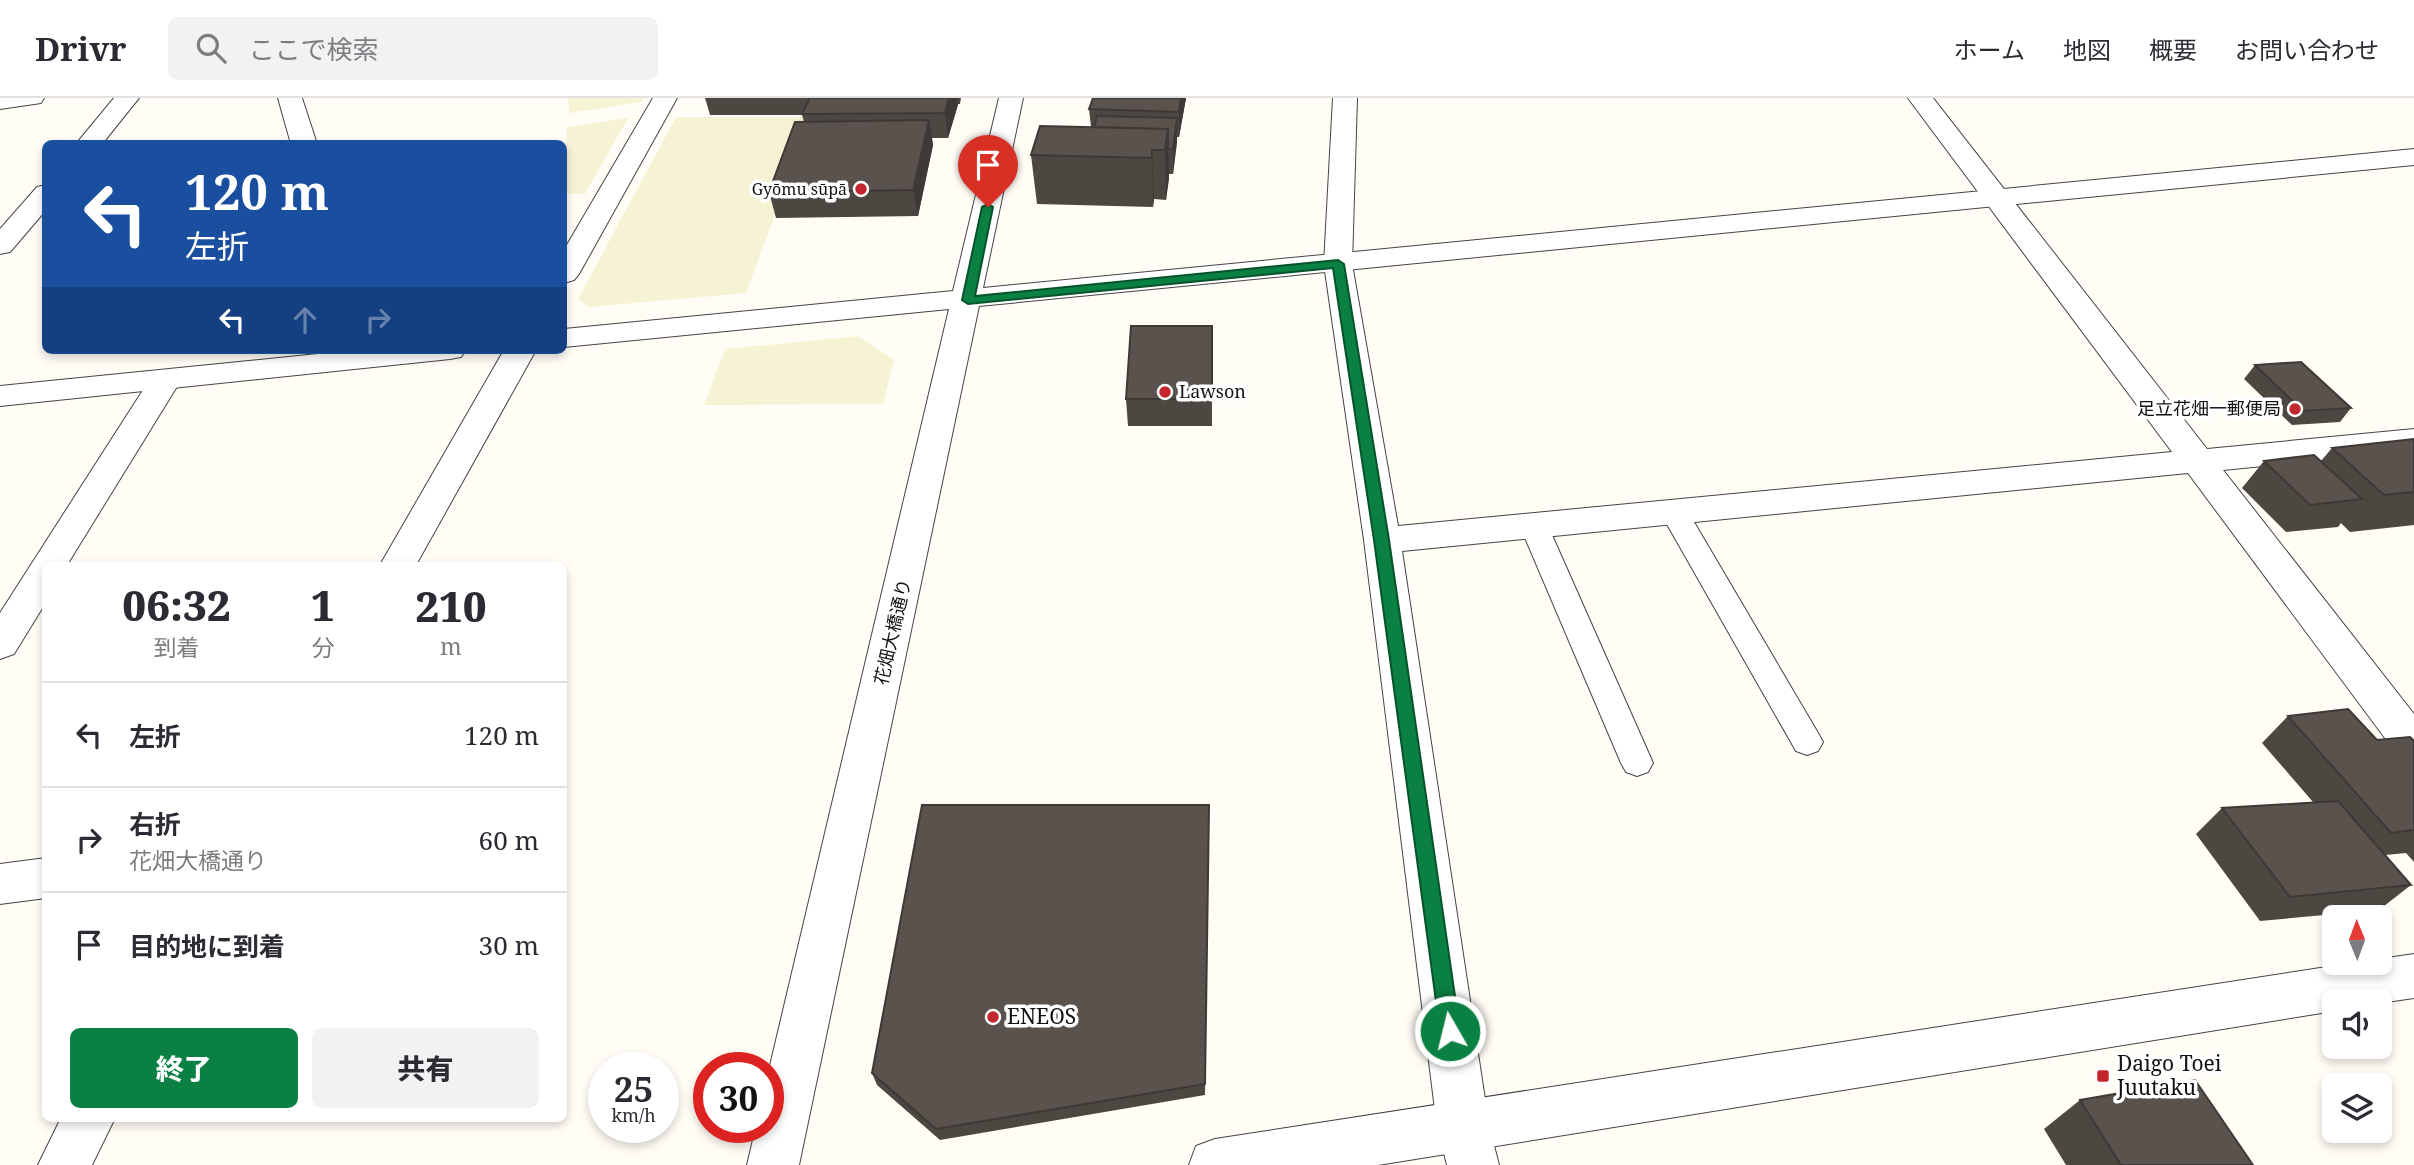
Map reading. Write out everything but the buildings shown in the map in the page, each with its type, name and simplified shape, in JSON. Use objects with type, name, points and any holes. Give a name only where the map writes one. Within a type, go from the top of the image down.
[{"type":"street","points":[[0,102],[32,98]]},
{"type":"street","points":[[91,140],[127,98]]},
{"type":"street","points":[[290,98],[303,140]]},
{"type":"street","points":[[567,270],[665,98]]},
{"type":"street","name":"花畑大橋通り","points":[[774,1165],[1011,98]]},
{"type":"street","points":[[1345,98],[1338,264],[1382,540],[1468,1145]]},
{"type":"street","points":[[1920,98],[2414,745]]},
{"type":"street","points":[[567,338],[2414,157]]},
{"type":"street","points":[[0,246],[42,197]]},
{"type":"street","points":[[0,396],[165,380],[368,354]]},
{"type":"street","points":[[400,562],[518,354]]},
{"type":"street","points":[[51,562],[165,380]]},
{"type":"street","points":[[1382,540],[2414,440]]},
{"type":"street","points":[[0,644],[42,577]]},
{"type":"street","points":[[0,884],[42,879]]},
{"type":"street","points":[[1215,1165],[1468,1145],[2414,976]]},
{"type":"street","points":[[64,1165],[87,1122]]},
{"type":"lane","points":[[1674,512],[1807,742]]},
{"type":"lane","points":[[1534,526],[1637,763]]},
{"type":"shaded area","points":[[568,98],[643,98],[641,102],[569,113]]},
{"type":"shaded area","points":[[676,117],[811,117],[746,293],[589,307],[578,299]]},
{"type":"shaded area","points":[[628,118],[585,194],[567,194],[567,127]]},
{"type":"shaded area","points":[[858,336],[894,360],[883,404],[704,405],[725,349]]},
{"type":"place","name":"Gyōmu sūpā","points":[[861,189]]},
{"type":"place","name":"Lawson","points":[[1165,392]]},
{"type":"place","name":"足立花畑一郵便局","points":[[2295,409]]},
{"type":"place","name":"ENEOS","points":[[993,1017]]},
{"type":"place","name":"Daigo Toei Juutaku","points":[[2103,1076]]},
{"type":"route","points":[[988,207],[968,300],[1338,264],[1382,540],[1450,1031]]}]
